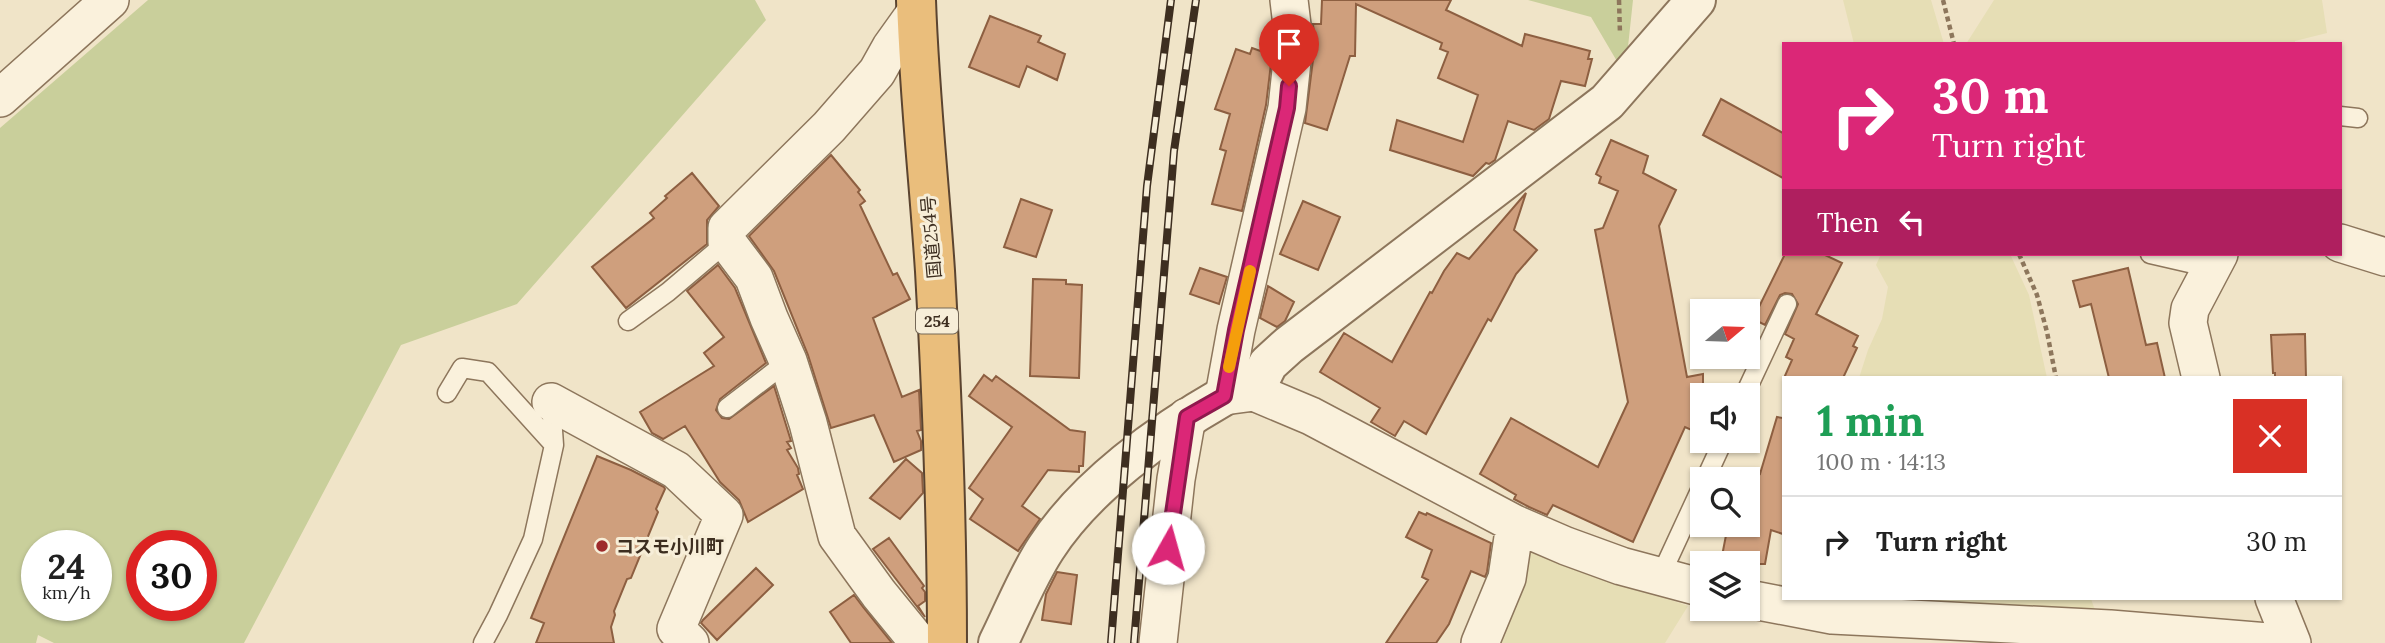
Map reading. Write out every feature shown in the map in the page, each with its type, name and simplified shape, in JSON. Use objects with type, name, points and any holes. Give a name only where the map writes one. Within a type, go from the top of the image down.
[{"type":"highway","name":"国道254号","points":[[916,6],[920,105],[936,296],[945,488],[947,643]]},
{"type":"street","points":[[0,97],[110,0]]},
{"type":"street","points":[[1239,394],[1236,330],[1287,108],[1294,42],[1289,0]]},
{"type":"street","points":[[998,643],[1046,549],[1084,502],[1125,465],[1187,417],[1239,394],[1289,345],[1607,102],[1696,0]]},
{"type":"street","points":[[916,6],[877,72],[829,127],[727,228],[727,242],[754,278],[788,361],[808,423],[838,536],[878,594],[919,643]]},
{"type":"street","points":[[2342,244],[2385,257]]},
{"type":"street","points":[[2201,376],[2188,323],[2190,309],[2215,261]]},
{"type":"street","points":[[1239,394],[1311,416],[1515,524],[1566,546],[1690,585]]},
{"type":"street","points":[[551,402],[676,470],[724,515],[676,629],[690,643]]},
{"type":"street","points":[[1158,643],[1175,492],[1187,417]]},
{"type":"street","points":[[1480,643],[1507,578],[1515,524]]},
{"type":"street","points":[[2275,600],[2292,643]]},
{"type":"street","points":[[1760,601],[1905,632],[1975,621],[2280,643]]},
{"type":"lane","points":[[628,321],[668,292],[727,242]]},
{"type":"lane","points":[[2169,256],[2215,261]]},
{"type":"lane","points":[[1750,383],[1787,304]]},
{"type":"lane","points":[[727,408],[788,361]]},
{"type":"lane","points":[[447,393],[462,368],[488,372],[554,445]]},
{"type":"lane","points":[[483,643],[533,539],[554,445],[551,402]]},
{"type":"lane","points":[[1660,577],[1690,512]]},
{"type":"path","points":[[1943,0],[1954,42]]},
{"type":"path","points":[[2020,256],[2037,295],[2056,376]]},
{"type":"shaded area","points":[[1843,0],[1931,0],[1943,42],[1854,42]]},
{"type":"shaded area","points":[[1994,0],[2322,0],[2327,33],[2295,42],[1967,42]]},
{"type":"shaded area","points":[[1880,256],[2011,256],[2029,295],[2047,376],[1860,376],[1882,319],[1888,287],[1876,265]]},
{"type":"shaded area","points":[[1522,546],[1688,606],[1665,643],[1491,643]]},
{"type":"shaded area","points":[[1917,600],[2091,600],[2095,610],[1960,606]]},
{"type":"green space","points":[[148,0],[755,0],[766,20],[517,304],[401,345],[244,643],[54,643],[38,635],[36,643],[0,643],[0,128]]},
{"type":"green space","points":[[1528,0],[1633,0],[1627,56],[1618,63],[1591,17]]},
{"type":"building","points":[[1322,0],[1451,0],[1446,10],[1522,46],[1525,34],[1590,51],[1588,59],[1592,59],[1585,86],[1561,81],[1549,119],[1534,130],[1508,121],[1495,160],[1486,163],[1473,176],[1390,150],[1397,120],[1463,142],[1478,95],[1438,78],[1448,52],[1440,49],[1442,43],[1356,4],[1355,56],[1350,56],[1327,130],[1305,123],[1315,44],[1313,24],[1321,24]]},
{"type":"building","points":[[990,16],[1041,36],[1038,42],[1065,54],[1057,80],[1027,66],[1019,87],[969,67]]},
{"type":"building","points":[[1252,48],[1272,55],[1266,105],[1242,211],[1212,204],[1226,151],[1220,149],[1230,114],[1215,109],[1236,49],[1250,54]]},
{"type":"building","points":[[1721,99],[1782,132],[1782,177],[1703,135]]},
{"type":"building","points":[[1611,140],[1648,156],[1643,173],[1676,190],[1659,226],[1687,377],[1703,374],[1703,383],[1690,383],[1690,429],[1685,427],[1633,542],[1553,505],[1547,515],[1529,507],[1514,499],[1516,495],[1480,474],[1511,418],[1598,467],[1628,402],[1595,230],[1603,228],[1618,191],[1599,183],[1601,177],[1596,174]]},
{"type":"building","points":[[831,155],[860,190],[858,192],[865,201],[860,205],[893,275],[897,273],[910,299],[873,318],[902,397],[919,390],[921,430],[917,431],[921,450],[894,462],[874,415],[831,428],[808,355],[774,271],[749,236]]},
{"type":"building","points":[[692,173],[719,206],[707,220],[707,244],[626,308],[592,267],[654,218],[650,213]]},
{"type":"building","points":[[1526,193],[1514,230],[1537,250],[1516,274],[1491,321],[1488,319],[1426,434],[1404,421],[1395,436],[1371,422],[1380,408],[1320,372],[1344,333],[1392,362],[1430,292],[1432,293],[1457,253],[1469,259]]},
{"type":"building","points":[[1021,199],[1052,210],[1036,257],[1004,247]]},
{"type":"building","points":[[1303,201],[1340,217],[1318,270],[1280,254]]},
{"type":"building","points":[[1784,256],[1827,256],[1842,263],[1816,314],[1858,336],[1853,346],[1857,348],[1844,376],[1785,376],[1792,360],[1786,357],[1794,339],[1785,334],[1798,304],[1792,294],[1780,295],[1765,325],[1760,322],[1760,305]]},
{"type":"building","points":[[718,265],[735,288],[766,363],[720,399],[716,410],[722,418],[729,419],[774,386],[791,441],[787,442],[791,448],[787,450],[798,468],[797,475],[803,489],[748,522],[739,500],[720,482],[685,426],[663,439],[652,433],[640,412],[714,366],[704,353],[724,337],[687,291]]},
{"type":"building","points":[[1200,268],[1227,277],[1219,304],[1190,294]]},
{"type":"building","points":[[2128,268],[2146,345],[2157,343],[2165,376],[2109,376],[2091,304],[2080,307],[2073,281]]},
{"type":"building","points":[[1033,279],[1066,280],[1066,284],[1082,285],[1079,378],[1030,376]]},
{"type":"building","points":[[1268,286],[1294,302],[1285,321],[1277,327],[1260,318]]},
{"type":"building","points":[[2305,334],[2306,376],[2275,376],[2271,335]]},
{"type":"building","points":[[984,375],[992,381],[996,376],[1070,430],[1085,432],[1083,466],[1079,466],[1079,472],[1048,470],[1022,506],[1040,519],[1018,551],[970,519],[983,499],[969,488],[1012,427],[969,396]]},
{"type":"building","points":[[1777,417],[1782,418],[1782,534],[1771,530],[1765,564],[1760,564],[1760,551],[1723,551],[1726,537],[1760,537],[1760,474]]},
{"type":"building","name":"コスモ小川町","points":[[597,456],[664,487],[656,509],[658,512],[631,578],[627,579],[614,611],[611,627],[614,643],[536,643],[544,623],[531,618]]},
{"type":"building","points":[[906,459],[922,473],[923,493],[900,519],[870,498]]},
{"type":"building","points":[[1419,512],[1426,515],[1427,513],[1491,543],[1487,572],[1485,577],[1471,571],[1449,624],[1436,643],[1386,643],[1428,580],[1422,577],[1432,550],[1406,537]]},
{"type":"building","points":[[889,538],[924,586],[922,588],[925,601],[918,606],[925,617],[873,549]]},
{"type":"building","points":[[756,568],[773,585],[717,640],[701,623]]},
{"type":"building","points":[[1057,572],[1077,575],[1071,624],[1042,620],[1046,594]]},
{"type":"building","points":[[854,595],[892,643],[851,643],[830,612]]},
{"type":"railway","points":[[1111,643],[1147,186],[1171,0]]},
{"type":"railway","points":[[1134,643],[1174,151],[1196,0]]},
{"type":"slow traffic","points":[[1229,367],[1250,271]]},
{"type":"place","name":"コスモ小川町","points":[[602,546]]},
{"type":"route","points":[[1168,548],[1187,417],[1224,396],[1236,330],[1287,108],[1289,86]]}]
